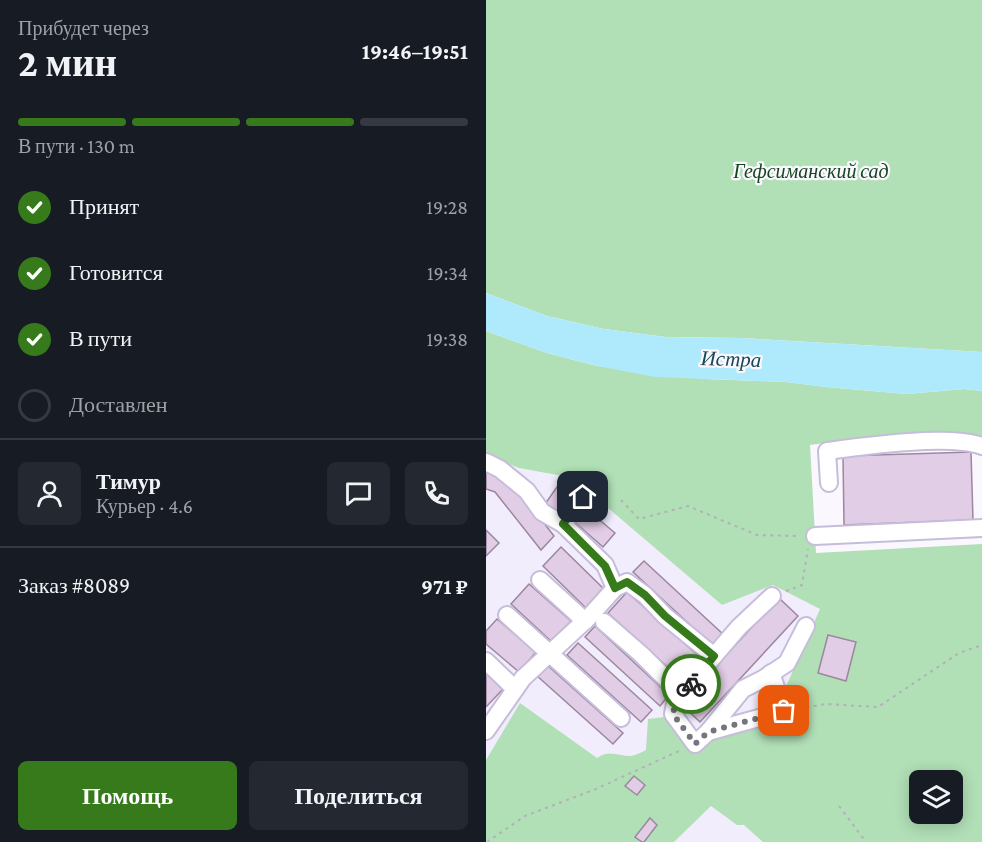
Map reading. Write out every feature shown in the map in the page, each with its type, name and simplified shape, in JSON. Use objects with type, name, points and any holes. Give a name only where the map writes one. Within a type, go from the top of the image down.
[{"type":"lane","points":[[829,483],[827,451],[932,442],[970,442],[982,446]]},
{"type":"lane","points":[[486,462],[500,469],[527,491],[542,512],[563,524],[605,566],[615,588]]},
{"type":"lane","points":[[563,524],[583,497]]},
{"type":"lane","points":[[812,536],[982,528]]},
{"type":"lane","points":[[540,580],[585,621]]},
{"type":"lane","points":[[486,731],[515,689],[585,621],[615,588],[627,582],[714,656]]},
{"type":"lane","points":[[772,596],[739,627],[676,699],[673,714],[695,744],[708,732],[743,689],[787,663],[806,626]]},
{"type":"lane","points":[[507,615],[621,718]]},
{"type":"lane","points":[[604,622],[642,655],[681,694]]},
{"type":"lane","points":[[486,661],[515,689]]},
{"type":"lane","points":[[708,732],[784,711],[771,673]]},
{"type":"path","points":[[621,500],[639,519],[688,506],[757,535],[812,536],[802,585],[772,596]]},
{"type":"path","points":[[784,711],[825,704],[878,707],[959,653],[982,645]]},
{"type":"path","points":[[487,842],[525,816],[596,789],[695,744]]},
{"type":"path","points":[[839,806],[866,842]]},
{"type":"shaded area","points":[[486,455],[519,468],[563,476],[601,502],[722,605],[773,585],[821,609],[777,707],[606,765],[520,703],[486,760]]},
{"type":"shaded area","points":[[711,806],[737,825],[791,829],[802,842],[674,842]]},
{"type":"green space","name":"Гефсиманский сад","points":[[486,0],[982,0],[982,352],[741,338],[666,337],[604,329],[547,316],[486,293]]},
{"type":"green space","points":[[486,331],[547,353],[597,366],[705,379],[786,382],[907,394],[964,389],[982,391],[982,439],[962,432],[875,436],[810,445],[816,553],[982,544],[982,842],[763,842],[744,825],[737,825],[711,806],[674,842],[486,842],[486,760],[520,703],[597,758],[610,753],[635,755],[646,750],[648,719],[664,717],[685,737],[777,707],[820,609],[773,585],[722,605],[601,502],[563,476],[519,468],[486,455]]},
{"type":"water","name":"Истра","points":[[486,293],[547,316],[604,329],[666,337],[741,338],[982,352],[982,391],[964,389],[907,394],[786,382],[655,377],[597,366],[547,353],[486,331]]},
{"type":"building","points":[[971,452],[973,520],[844,525],[843,456]]},
{"type":"building","points":[[486,470],[499,475],[522,495],[554,536],[541,550],[495,492],[486,489]]},
{"type":"building","points":[[557,487],[574,499],[561,516],[545,504]]},
{"type":"building","points":[[582,505],[615,533],[603,547],[570,518]]},
{"type":"building","points":[[486,530],[499,543],[486,556]]},
{"type":"building","points":[[561,547],[604,589],[586,608],[543,566]]},
{"type":"building","points":[[644,561],[725,636],[714,647],[633,572]]},
{"type":"building","points":[[529,584],[571,621],[552,642],[511,604]]},
{"type":"building","points":[[627,592],[703,660],[684,682],[608,613]]},
{"type":"building","points":[[779,598],[798,616],[700,722],[681,704]]},
{"type":"building","points":[[497,619],[536,652],[519,672],[486,644],[486,631]]},
{"type":"building","points":[[595,626],[669,695],[660,706],[585,637]]},
{"type":"building","points":[[828,635],[856,642],[846,681],[818,673]]},
{"type":"building","points":[[578,643],[652,710],[641,722],[567,655]]},
{"type":"building","points":[[546,664],[623,733],[613,744],[536,675]]},
{"type":"building","points":[[486,673],[503,689],[486,707]]},
{"type":"building","points":[[634,776],[645,785],[637,795],[625,786]]},
{"type":"building","points":[[650,818],[657,825],[642,842],[635,837]]},
{"type":"way so far","points":[[691,684],[676,699],[673,714],[695,744],[708,732],[784,711]]},
{"type":"route","points":[[583,497],[563,524],[605,566],[615,588],[627,582],[714,656],[691,684]]}]
